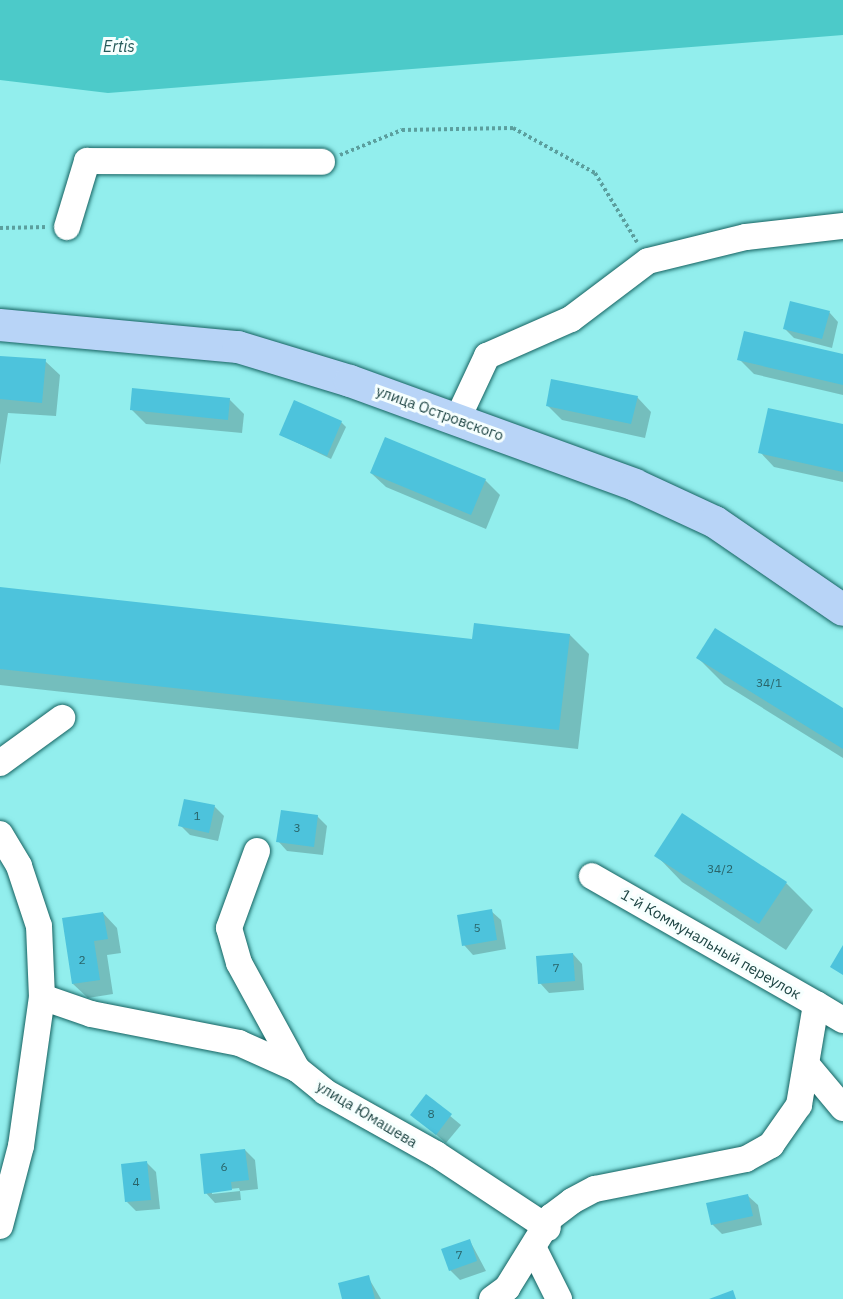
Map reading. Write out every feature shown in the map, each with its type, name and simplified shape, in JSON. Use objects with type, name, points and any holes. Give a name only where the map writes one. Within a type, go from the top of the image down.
[{"type":"main road","name":"улица Островского","points":[[0,325],[238,347],[457,420],[635,485],[715,522],[843,610]]},
{"type":"street","points":[[68,227],[87,161],[322,162]]},
{"type":"street","points":[[457,420],[487,356],[571,319],[648,261],[746,237],[843,226]]},
{"type":"street","points":[[0,763],[62,717]]},
{"type":"street","points":[[0,834],[19,866],[39,926],[42,996],[21,1146],[0,1226]]},
{"type":"street","name":"улица Юмашева","points":[[257,851],[229,928],[239,963],[297,1069],[325,1092],[436,1154],[541,1239]]},
{"type":"street","name":"1-й Коммунальный переулок","points":[[492,1299],[507,1288],[541,1239],[551,1218],[572,1200],[595,1189],[746,1159],[771,1145],[799,1106],[816,1004],[592,876]]},
{"type":"street","points":[[42,996],[91,1014],[239,1043],[297,1069]]},
{"type":"street","points":[[816,1004],[843,1020]]},
{"type":"street","points":[[807,1065],[843,1108]]},
{"type":"street","points":[[541,1239],[559,1299]]},
{"type":"path","points":[[322,162],[402,130],[513,128],[595,172],[648,261]]},
{"type":"path","points":[[0,228],[68,227]]},
{"type":"water","name":"Ertis","points":[[0,0],[843,0],[843,35],[108,93],[0,80]]},
{"type":"building","points":[[790,301],[830,311],[822,339],[783,329]]},
{"type":"building","points":[[744,331],[843,354],[843,385],[737,360]]},
{"type":"building","points":[[0,356],[46,359],[42,403],[0,399]]},
{"type":"building","points":[[551,379],[638,396],[631,424],[546,406]]},
{"type":"building","points":[[132,388],[230,398],[228,420],[130,410]]},
{"type":"building","points":[[294,400],[342,421],[327,456],[279,435]]},
{"type":"building","points":[[768,408],[843,424],[843,472],[758,453]]},
{"type":"building","points":[[385,437],[486,479],[471,515],[370,473]]},
{"type":"building","points":[[0,587],[472,639],[474,623],[570,634],[559,730],[0,669]]},
{"type":"building","points":[[715,628],[843,708],[843,749],[696,658]]},
{"type":"building","points":[[184,799],[215,805],[209,833],[178,826]]},
{"type":"building","points":[[281,810],[318,815],[314,847],[276,842]]},
{"type":"building","points":[[682,813],[787,882],[759,924],[654,856]]},
{"type":"building","points":[[492,909],[497,940],[462,946],[457,915]]},
{"type":"building","points":[[103,912],[108,939],[94,941],[100,980],[72,984],[62,918]]},
{"type":"building","points":[[843,945],[843,975],[830,967]]},
{"type":"building","points":[[573,953],[575,981],[538,984],[536,956]]},
{"type":"building","points":[[426,1094],[452,1114],[436,1135],[410,1115]]},
{"type":"building","points":[[245,1149],[249,1180],[231,1182],[232,1190],[204,1194],[200,1154]]},
{"type":"building","points":[[147,1161],[151,1200],[125,1202],[121,1164]]},
{"type":"building","points":[[748,1194],[753,1216],[711,1225],[706,1203]]},
{"type":"building","points":[[470,1239],[477,1261],[449,1271],[441,1249]]},
{"type":"building","points":[[369,1275],[375,1299],[342,1299],[338,1283]]},
{"type":"building","points":[[733,1290],[736,1299],[709,1299]]}]
